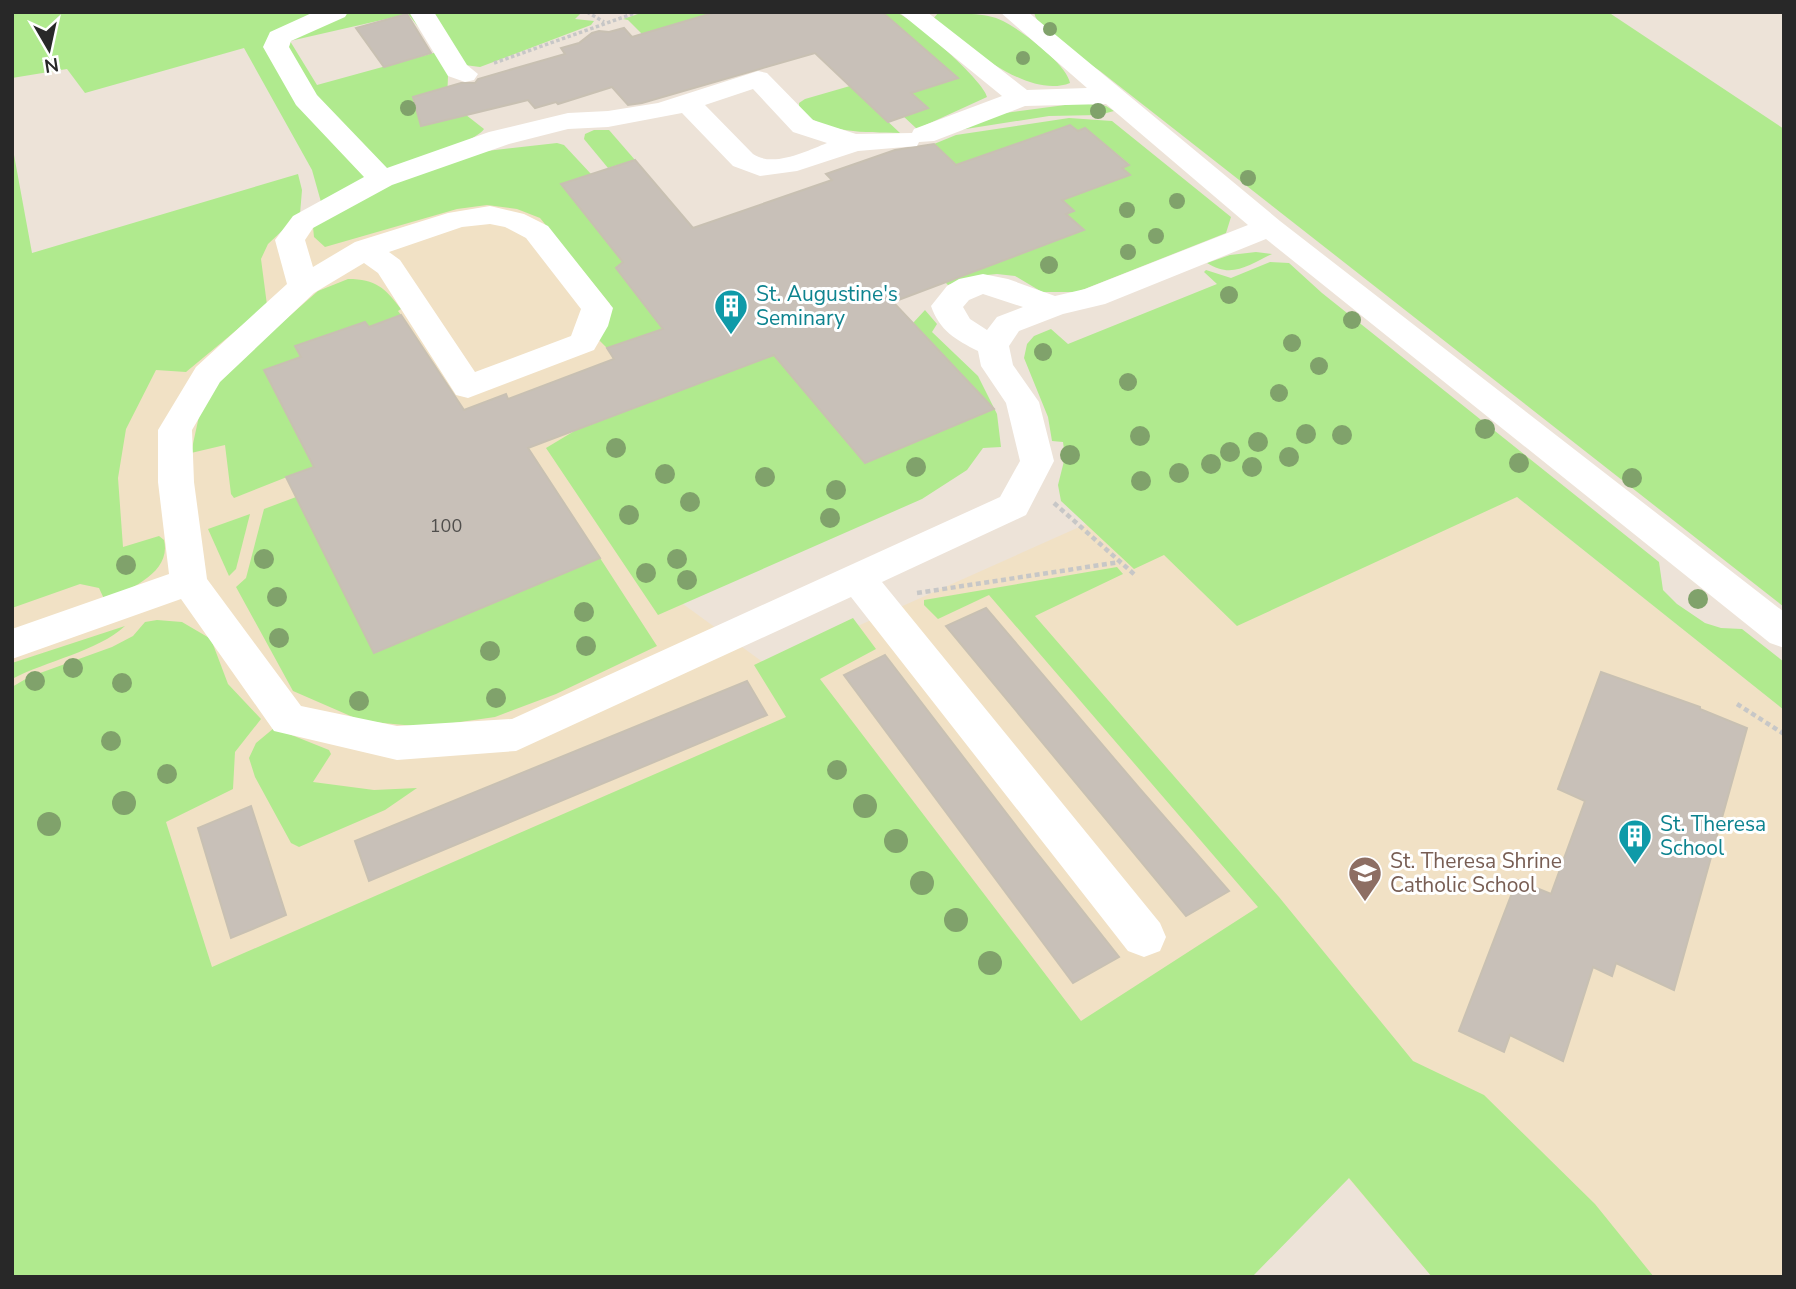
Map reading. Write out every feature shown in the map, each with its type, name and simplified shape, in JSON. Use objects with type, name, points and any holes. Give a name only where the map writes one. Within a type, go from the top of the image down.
[{"type":"lane","points":[[337,12],[279,37],[276,47],[306,99],[382,180]]},
{"type":"lane","points":[[421,12],[457,70],[466,74]]},
{"type":"lane","points":[[911,12],[1021,98]]},
{"type":"lane","points":[[1012,12],[1269,227],[1784,634]]},
{"type":"lane","points":[[303,286],[290,240],[303,222],[382,180],[499,138],[568,121],[608,119],[663,110],[758,79],[803,126],[854,143]]},
{"type":"lane","points":[[687,102],[748,163],[765,167],[789,165],[854,143],[915,137],[1021,98],[1110,96]]},
{"type":"lane","points":[[366,248],[389,267],[468,387],[583,343],[597,308],[537,232],[514,220],[490,215],[458,219],[366,248],[303,286],[208,375],[176,430],[176,482],[190,582],[288,720],[397,743],[516,735],[865,588],[1013,506],[1037,461],[1021,402],[997,366],[993,345],[1008,324],[1054,306],[1094,297],[1269,227]]},
{"type":"lane","points":[[993,345],[962,330],[950,319],[947,306],[954,295],[968,287],[987,284],[1006,287],[1036,302],[1054,306]]},
{"type":"lane","points":[[12,644],[190,582]]},
{"type":"lane","points":[[865,588],[1144,937]]},
{"type":"path","points":[[587,12],[605,22]]},
{"type":"path","points":[[466,74],[638,12]]},
{"type":"path","points":[[1027,479],[1135,575]]},
{"type":"path","points":[[865,588],[1120,562]]},
{"type":"path","points":[[1737,704],[1784,734]]},
{"type":"shaded area","points":[[531,165],[663,329],[607,348],[614,359],[546,385],[683,604],[768,666],[1384,391],[1784,710],[1784,1277],[1432,1277],[1279,1096],[12,1277],[12,591],[87,561],[40,301]]},
{"type":"green space","points":[[12,12],[582,12],[575,19],[594,21],[591,25],[480,67],[457,64],[436,49],[408,14],[290,41],[317,85],[437,52],[454,75],[448,76],[447,100],[484,129],[476,136],[435,156],[321,202],[312,170],[244,48],[85,93],[67,69],[12,78]]},
{"type":"green space","points":[[644,12],[716,12],[646,38],[628,20],[623,19]]},
{"type":"green space","points":[[868,12],[895,12],[915,24],[961,64],[987,97],[917,129],[887,101],[957,77],[923,48]]},
{"type":"green space","points":[[1034,12],[1608,12],[1784,129],[1784,607],[1100,71],[1062,45],[1043,29]]},
{"type":"green space","points":[[938,13],[980,15],[1003,21],[1052,57],[1070,83],[1053,86],[1035,84],[1016,77],[979,54],[933,19]]},
{"type":"green space","points":[[850,86],[900,133],[834,128],[810,119],[799,111],[799,103],[805,99]]},
{"type":"green space","points":[[1080,103],[1106,106],[1114,111],[1099,115],[1049,116],[947,132],[997,114]]},
{"type":"green space","points":[[1069,118],[1112,121],[1231,217],[1226,233],[1077,292],[1042,292],[1015,276],[997,274],[976,276],[948,285],[945,282],[1083,230],[1066,214],[1074,211],[1062,200],[1130,175],[1122,168],[1129,164],[1086,129],[1078,131],[1070,125],[956,165],[934,144],[956,135]]},
{"type":"green space","points":[[594,130],[609,130],[635,160],[608,168],[584,139],[585,134]]},
{"type":"green space","points":[[557,143],[564,145],[591,174],[562,184],[623,262],[616,268],[663,329],[607,348],[597,338],[609,321],[610,304],[540,218],[517,209],[487,205],[457,209],[325,247],[314,237],[313,227],[356,195],[478,152]]},
{"type":"green space","points":[[12,144],[32,253],[298,174],[302,190],[300,214],[268,244],[261,259],[267,305],[186,372],[156,370],[126,429],[118,478],[123,547],[159,536],[164,540],[165,552],[155,571],[136,585],[105,601],[99,588],[80,584],[12,608]]},
{"type":"green space","points":[[1256,252],[1272,254],[1240,269],[1224,270],[1207,263],[1230,255]]},
{"type":"green space","points":[[1270,262],[1289,263],[1322,293],[1659,562],[1663,590],[1677,604],[1705,623],[1721,628],[1742,629],[1784,662],[1784,710],[1517,497],[1237,626],[1164,555],[1134,569],[1061,501],[1058,485],[1065,457],[1063,442],[1052,441],[1048,417],[1024,358],[1027,344],[1034,336],[1051,329],[1068,344],[1217,284],[1204,272],[1206,270],[1231,278]]},
{"type":"green space","points":[[348,279],[379,286],[401,309],[398,311],[401,315],[372,332],[365,322],[295,346],[301,357],[264,370],[298,436],[325,462],[234,498],[231,494],[225,445],[191,453],[199,416],[215,385],[230,368],[318,291]]},
{"type":"green space","points":[[925,310],[937,324],[932,332],[978,376],[997,414],[1001,447],[983,448],[967,470],[922,499],[658,615],[546,448],[576,430],[790,349],[784,367],[865,463],[994,409],[913,323]]},
{"type":"green space","points":[[296,497],[375,652],[600,558],[657,646],[556,694],[495,717],[425,727],[362,721],[293,691],[236,587],[246,578],[264,509]]},
{"type":"green space","points":[[250,514],[236,569],[229,576],[208,529]]},
{"type":"green space","points":[[1117,567],[1123,574],[1035,616],[1279,897],[1413,1061],[1484,1095],[1595,1204],[1654,1277],[1432,1277],[1349,1178],[1252,1277],[12,1277],[12,687],[29,677],[112,647],[133,636],[145,622],[182,622],[211,639],[228,684],[261,719],[235,752],[233,789],[166,822],[212,967],[786,717],[754,665],[853,618],[876,649],[820,679],[1081,1021],[1258,907],[989,595],[938,619],[924,605],[924,600]]},
{"type":"green space","points":[[125,626],[101,642],[12,679],[12,663]]},
{"type":"green space","points":[[274,728],[329,750],[331,754],[313,782],[374,790],[417,788],[385,810],[299,847],[291,843],[255,777],[249,758],[256,743]]},
{"type":"building","points":[[716,12],[882,12],[958,78],[911,93],[928,108],[888,122],[815,53],[642,103],[628,105],[612,87],[558,104],[556,102],[535,108],[528,100],[421,126],[413,97],[461,83],[475,83],[478,79],[565,54],[561,48],[579,43],[599,31],[609,32],[624,28],[632,37]]},
{"type":"building","points":[[407,14],[431,53],[384,67],[356,28]]},
{"type":"building","name":"St. Augustine's Seminary","points":[[1070,125],[1078,131],[1085,128],[1129,165],[1122,168],[1130,175],[1062,200],[1074,211],[1066,214],[1084,230],[893,302],[994,409],[865,463],[774,355],[528,448],[600,558],[374,653],[286,477],[314,467],[264,370],[301,357],[295,346],[365,322],[369,327],[401,315],[464,410],[506,394],[508,399],[614,359],[607,348],[663,329],[616,268],[623,262],[561,184],[635,160],[693,228],[832,180],[826,174],[895,150],[934,144],[956,165]]},
{"type":"building","points":[[986,608],[1229,891],[1186,916],[946,626]]},
{"type":"building","points":[[885,655],[1119,957],[1073,983],[844,675]]},
{"type":"building","name":"St. Theresa School","points":[[1601,672],[1700,707],[1747,728],[1674,990],[1616,963],[1612,976],[1593,967],[1563,1061],[1510,1035],[1504,1052],[1459,1031],[1517,880],[1551,894],[1585,801],[1558,789]]},
{"type":"building","points":[[747,681],[767,715],[369,881],[355,841]]},
{"type":"building","points":[[251,806],[286,915],[231,938],[198,828]]},
{"type":"place","name":"St. Augustine's Seminary","points":[[731,336]]},
{"type":"place","name":"St. Theresa School","points":[[1635,866]]},
{"type":"place","name":"St. Theresa Shrine Catholic School","points":[[1365,903]]}]
